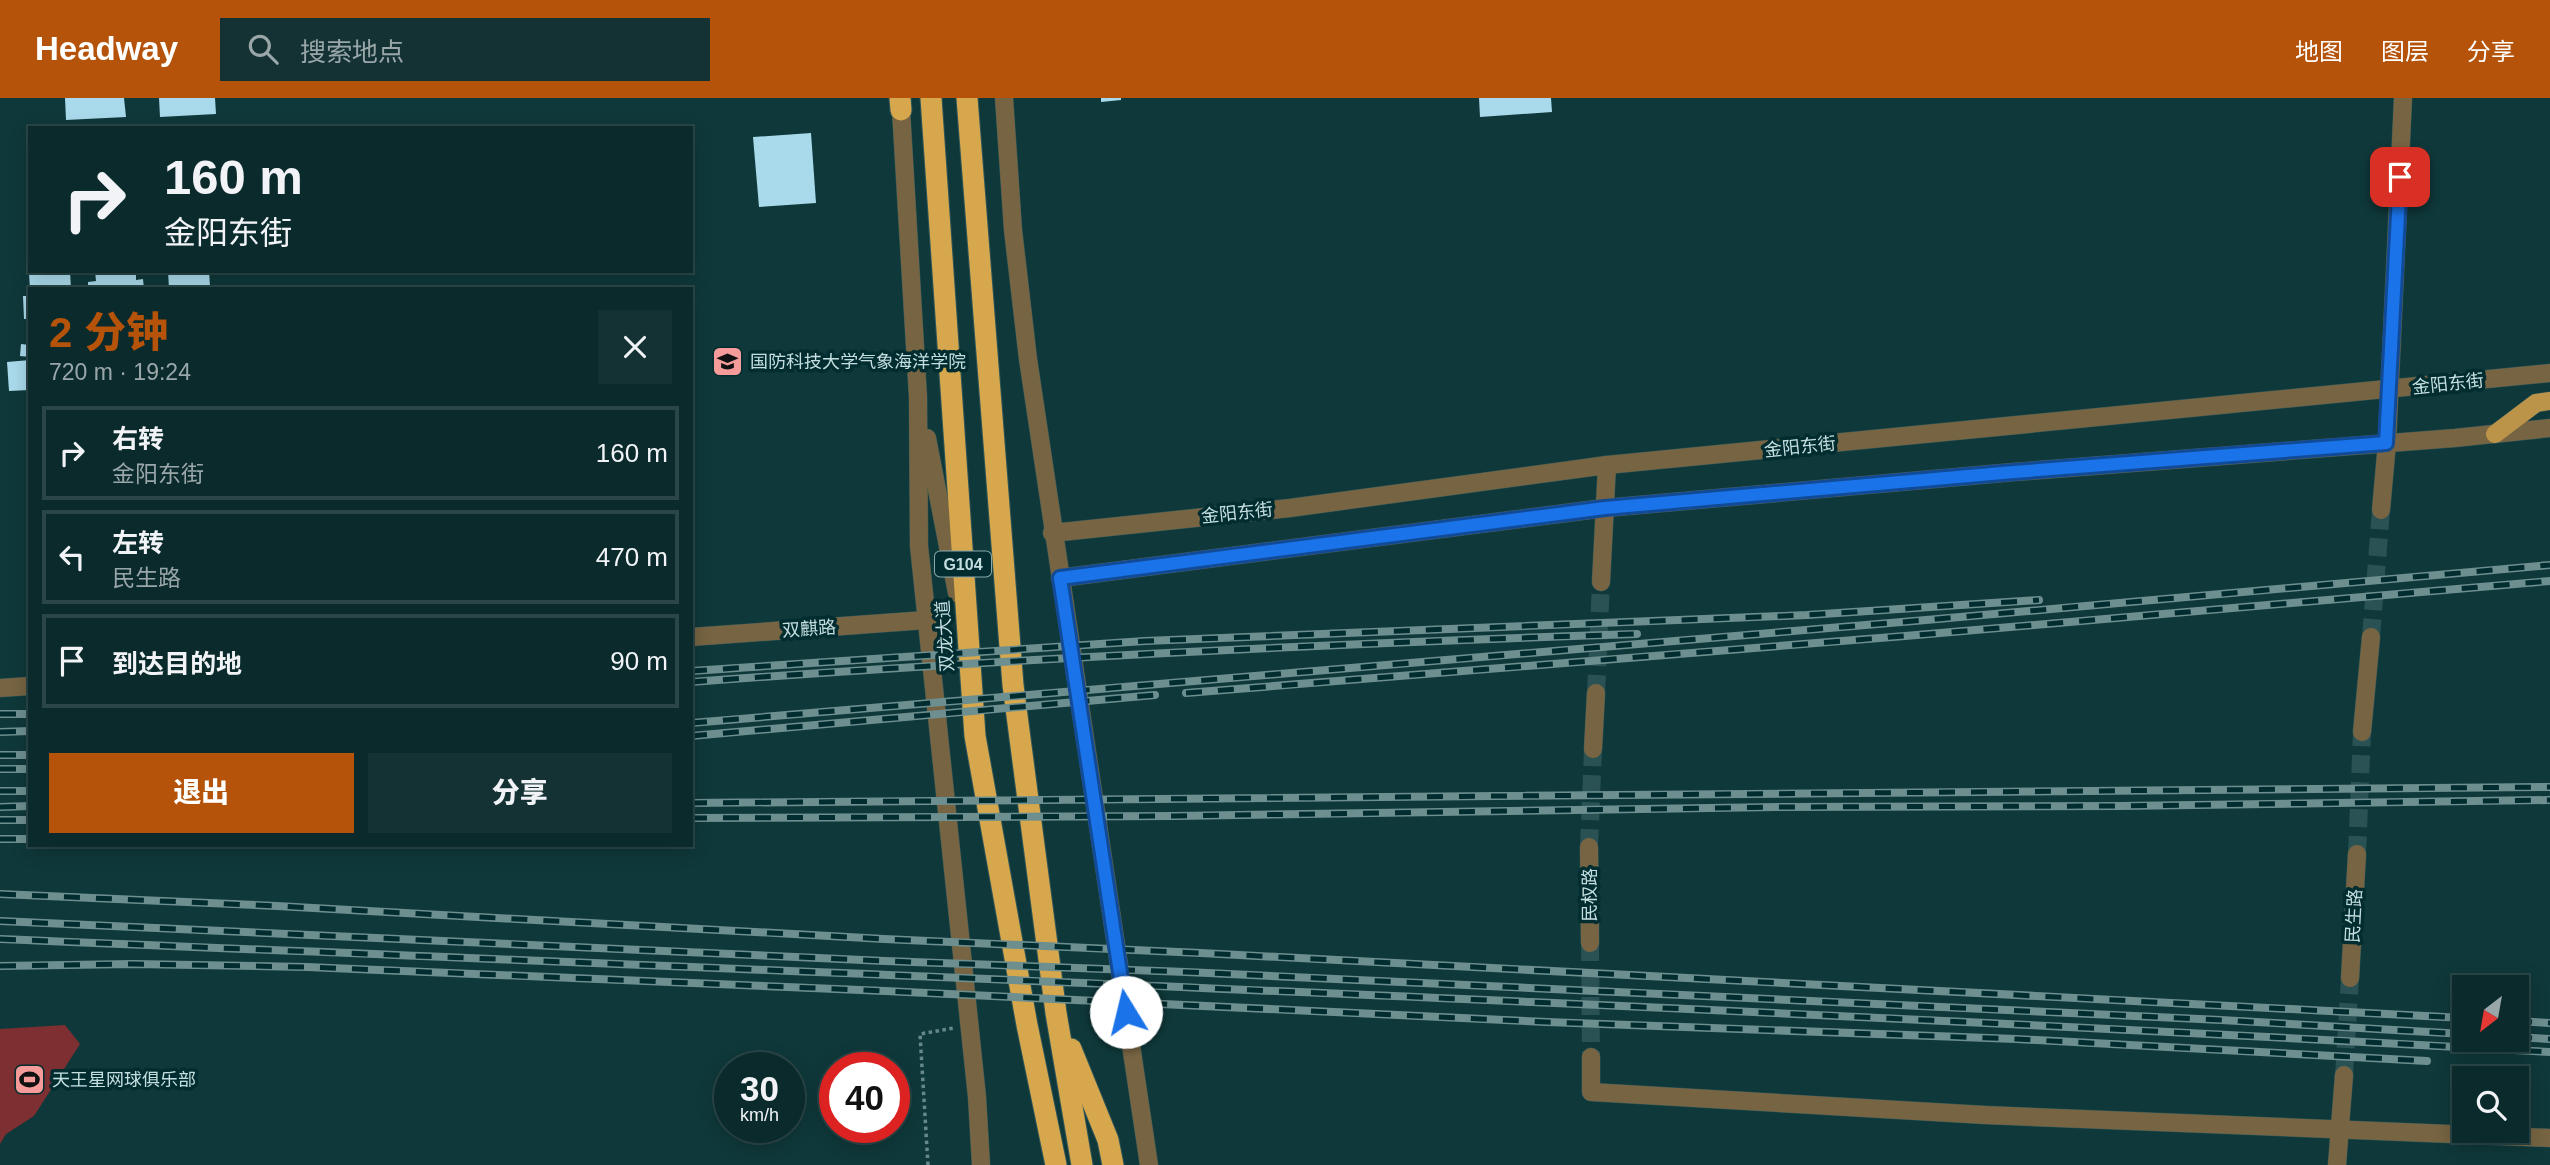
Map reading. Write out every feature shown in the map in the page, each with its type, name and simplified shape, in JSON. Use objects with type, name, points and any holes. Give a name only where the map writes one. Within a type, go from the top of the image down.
[{"type":"highway","name":"双龙大道","points":[[931,98],[975,736],[1027,1025],[1056,1165]]},
{"type":"highway","name":"G104","points":[[967,98],[1013,685],[1056,1013],[1108,1140],[1113,1165]]},
{"type":"highway","points":[[1056,1013],[1082,1165]]},
{"type":"highway","name":"G104","points":[[1027,1025],[1041,1165]]},
{"type":"main road","points":[[2495,434],[2536,403],[2550,401]]},
{"type":"street","points":[[1003,98],[1013,230],[1028,359],[1149,1165]]},
{"type":"street","points":[[2381,510],[2403,98]]},
{"type":"street","points":[[900,104],[919,397],[919,547],[970,1025],[981,1165]]},
{"type":"street","name":"金阳东街","points":[[1052,533],[1290,508],[1607,466],[2550,373]]},
{"type":"street","points":[[919,397],[969,651]]},
{"type":"street","points":[[1060,578],[1605,508],[2550,428]]},
{"type":"street","points":[[1601,582],[1607,466]]},
{"type":"street","name":"双麒路","points":[[693,637],[926,620]]},
{"type":"street","points":[[2362,732],[2371,636]]},
{"type":"street","points":[[0,688],[28,686]]},
{"type":"street","points":[[1593,749],[1596,693]]},
{"type":"street","name":"民权路","points":[[1590,847],[1590,943]]},
{"type":"street","name":"民生路","points":[[2350,978],[2357,854]]},
{"type":"street","points":[[1591,1057],[1591,1092],[1985,1115],[2550,1138]]},
{"type":"street","points":[[2337,1165],[2344,1075]]},
{"type":"path","points":[[928,1165],[920,1034],[970,1025]]},
{"type":"shaded area","name":"天王星网球俱乐部","points":[[65,1025],[80,1044],[34,1116],[6,1134],[0,1144],[0,1029]]},
{"type":"building","points":[[65,98],[124,98],[126,117],[66,120]]},
{"type":"building","points":[[159,98],[215,98],[216,114],[160,117]]},
{"type":"building","points":[[1101,98],[1121,98],[1121,100],[1101,102]]},
{"type":"building","points":[[1479,98],[1551,98],[1552,112],[1480,117]]},
{"type":"building","points":[[811,133],[816,203],[759,207],[753,137]]},
{"type":"building","points":[[26,213],[28,213],[28,249]]},
{"type":"building","points":[[29,273],[70,273],[71,287],[30,287]]},
{"type":"building","points":[[95,273],[136,273],[136,280],[143,279],[144,287],[88,287],[88,282],[96,281]]},
{"type":"building","points":[[168,273],[209,273],[210,286],[217,285],[217,287],[169,287]]},
{"type":"building","points":[[23,296],[28,296],[28,319],[24,319]]},
{"type":"building","points":[[21,344],[28,345],[28,357],[20,356]]},
{"type":"building","points":[[28,360],[28,390],[9,391],[7,362]]},
{"type":"tunnel","points":[[2371,637],[2381,510]]},
{"type":"tunnel","points":[[1596,693],[1601,582]]},
{"type":"tunnel","points":[[2357,854],[2362,732]]},
{"type":"tunnel","points":[[1589,847],[1593,749]]},
{"type":"tunnel","points":[[1590,943],[1591,1057]]},
{"type":"tunnel","points":[[2344,1075],[2350,978]]},
{"type":"railway","points":[[693,723],[2550,565]]},
{"type":"railway","points":[[1186,693],[2550,581]]},
{"type":"railway","points":[[693,671],[1145,641],[1807,615],[2039,600]]},
{"type":"railway","points":[[693,682],[1164,653],[1637,634]]},
{"type":"railway","points":[[693,736],[1155,695]]},
{"type":"railway","points":[[0,714],[28,714]]},
{"type":"railway","points":[[0,732],[28,731]]},
{"type":"railway","points":[[0,755],[28,755]]},
{"type":"railway","points":[[0,769],[28,769]]},
{"type":"railway","points":[[693,803],[2550,787]]},
{"type":"railway","points":[[0,791],[28,791]]},
{"type":"railway","points":[[693,818],[1175,816],[2550,800]]},
{"type":"railway","points":[[0,807],[28,806]]},
{"type":"railway","points":[[0,820],[28,820]]},
{"type":"railway","points":[[0,839],[28,839]]},
{"type":"railway","points":[[0,894],[2452,1017]]},
{"type":"railway","points":[[0,921],[1186,972],[2221,1020],[2452,1033]]},
{"type":"railway","points":[[0,939],[1594,1005],[2550,1052]]},
{"type":"railway","points":[[0,966],[133,964],[307,967],[1547,1022],[2016,1039],[2427,1061]]},
{"type":"railway","points":[[2529,1022],[2550,1023]]},
{"type":"railway","points":[[2529,1038],[2550,1039]]},
{"type":"place","name":"国防科技大学气象海洋学院","points":[[727,362]]},
{"type":"place","name":"天王星网球俱乐部","points":[[29,1080]]},
{"type":"route","points":[[1126,1012],[1060,578],[1605,508],[2386,443],[2400,177]]}]
